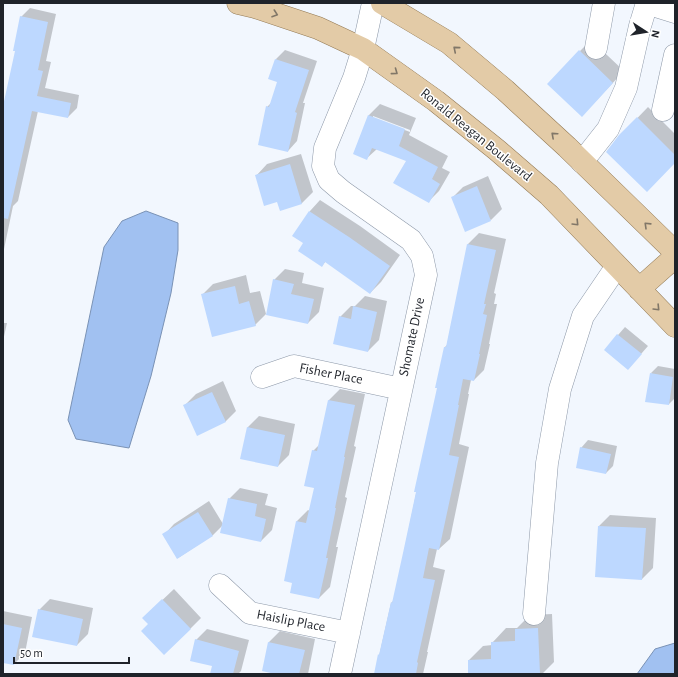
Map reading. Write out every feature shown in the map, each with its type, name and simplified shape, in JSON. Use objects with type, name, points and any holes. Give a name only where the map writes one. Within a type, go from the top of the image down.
[{"type":"main road","name":"Ronald Reagan Boulevard","points":[[238,3],[255,7],[318,28],[363,49],[436,101],[549,195],[675,326]]},
{"type":"main road","points":[[382,3],[449,43],[505,90],[567,147],[675,252]]},
{"type":"main road","points":[[639,289],[675,257]]},
{"type":"street","name":"Shomate Drive","points":[[340,674],[426,275],[422,256],[411,240],[343,192],[329,180],[323,166],[325,148],[354,78],[363,49],[373,3]]},
{"type":"street","points":[[596,48],[604,3]]},
{"type":"street","points":[[582,162],[608,129],[626,88],[640,26],[647,3]]},
{"type":"street","points":[[654,3],[659,7],[675,12]]},
{"type":"street","points":[[663,110],[675,55]]},
{"type":"street","points":[[534,614],[548,463],[560,389],[583,316],[617,266]]},
{"type":"street","name":"Fisher Place","points":[[262,378],[294,366],[401,389]]},
{"type":"street","name":"Haislip Place","points":[[220,585],[250,613],[349,633]]},
{"type":"water","points":[[146,211],[178,223],[178,250],[171,293],[151,376],[129,448],[76,439],[68,420],[104,247],[122,221]]},
{"type":"water","points":[[675,643],[675,674],[637,674],[655,649]]},
{"type":"building","points":[[20,16],[48,22],[38,70],[43,71],[37,96],[71,103],[68,118],[32,111],[8,219],[3,218],[3,106],[15,51],[13,51]]},
{"type":"building","points":[[579,50],[613,83],[582,117],[547,84]]},
{"type":"building","points":[[275,59],[309,70],[295,112],[297,113],[288,152],[258,145],[266,106],[269,107],[277,82],[268,79]]},
{"type":"building","points":[[368,115],[405,129],[399,146],[438,167],[432,179],[440,184],[429,203],[393,183],[406,161],[372,148],[367,160],[353,154]]},
{"type":"building","points":[[637,117],[675,155],[675,163],[647,192],[606,152],[619,135]]},
{"type":"building","points":[[290,164],[302,204],[280,211],[277,202],[264,206],[255,175]]},
{"type":"building","points":[[477,186],[491,221],[465,232],[451,197]]},
{"type":"building","points":[[309,211],[390,266],[370,294],[325,262],[322,267],[298,251],[303,243],[292,236]]},
{"type":"building","points":[[467,244],[496,250],[484,304],[486,304],[483,314],[487,315],[474,381],[463,379],[458,405],[449,455],[459,457],[439,550],[429,548],[423,578],[435,580],[417,662],[416,674],[374,674],[403,553],[416,492],[414,492],[437,388],[435,388],[444,347],[446,347]]},
{"type":"building","points":[[273,279],[294,284],[291,294],[314,299],[308,324],[266,315]]},
{"type":"building","points":[[235,286],[239,304],[249,301],[256,326],[212,337],[201,294]]},
{"type":"building","points":[[353,306],[377,312],[368,352],[333,344],[339,316],[351,319]]},
{"type":"building","points":[[617,334],[642,354],[628,370],[604,350]]},
{"type":"building","points":[[650,373],[673,377],[669,405],[645,402]]},
{"type":"building","points":[[212,392],[226,422],[197,436],[183,405]]},
{"type":"building","points":[[328,400],[355,405],[326,558],[328,558],[319,599],[290,593],[292,583],[284,581],[296,521],[306,523],[314,488],[304,486],[312,450],[317,451]]},
{"type":"building","points":[[247,427],[285,435],[278,467],[240,459]]},
{"type":"building","points":[[580,447],[611,454],[606,474],[576,468]]},
{"type":"building","points":[[228,498],[257,504],[255,516],[266,519],[261,542],[220,533]]},
{"type":"building","points":[[198,512],[213,536],[177,559],[162,534]]},
{"type":"building","points":[[598,526],[646,528],[642,580],[595,577]]},
{"type":"building","points":[[162,599],[191,629],[164,655],[141,631],[148,624],[142,618]]},
{"type":"building","points":[[38,609],[83,619],[77,646],[32,637]]},
{"type":"building","points":[[3,624],[22,628],[14,665],[3,663]]},
{"type":"building","points":[[538,628],[540,674],[468,674],[468,660],[491,659],[491,642],[515,641],[515,629]]},
{"type":"building","points":[[195,639],[239,651],[233,674],[210,674],[212,666],[190,661]]},
{"type":"building","points":[[268,642],[305,650],[299,674],[275,674],[262,671]]}]
